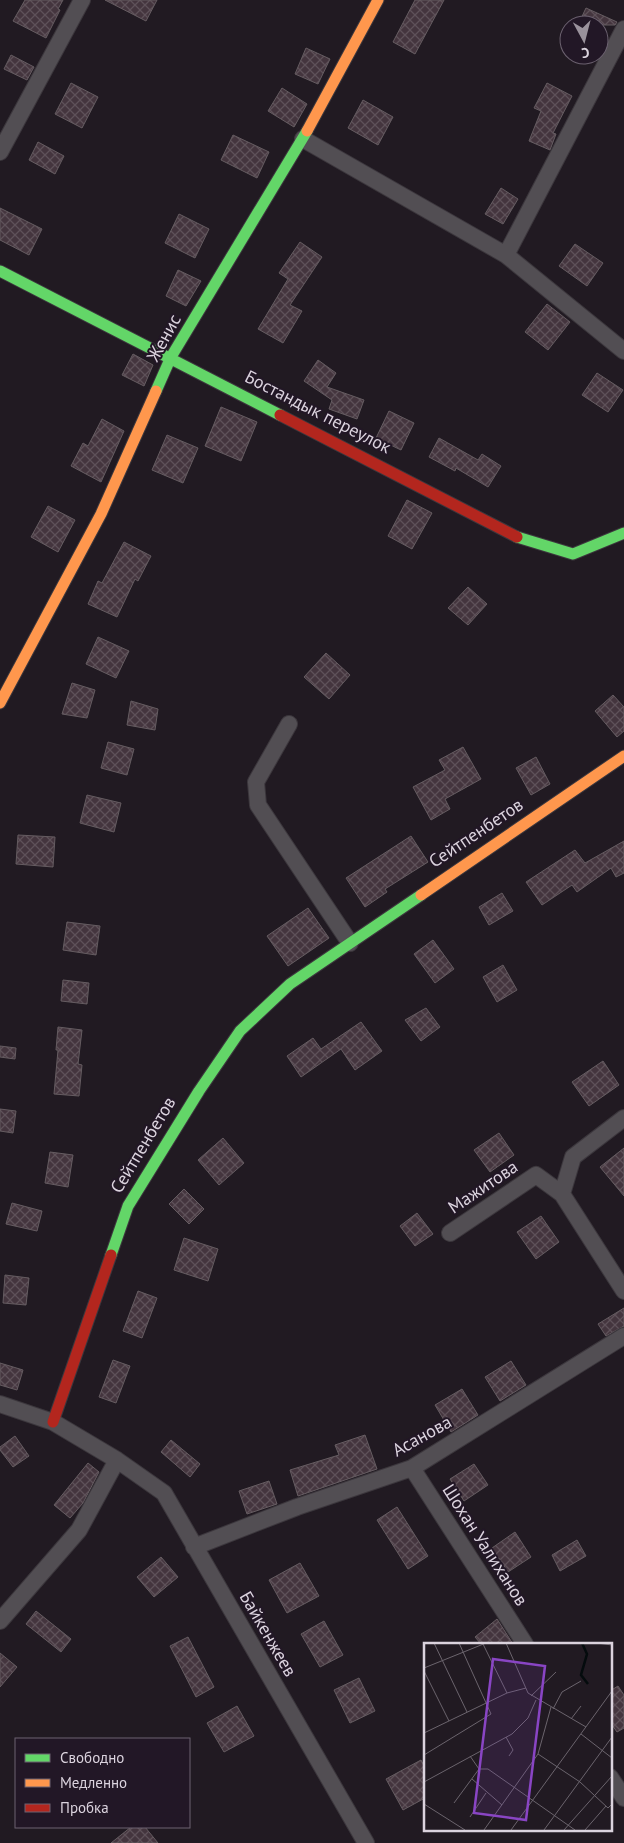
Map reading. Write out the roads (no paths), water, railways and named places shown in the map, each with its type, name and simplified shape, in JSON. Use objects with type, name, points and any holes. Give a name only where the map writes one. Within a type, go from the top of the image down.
[{"type":"street","points":[[0,152],[82,0]]},
{"type":"street","name":"Женис","points":[[0,703],[101,514],[171,357],[303,139],[378,0]]},
{"type":"street","points":[[506,255],[624,29]]},
{"type":"street","points":[[303,139],[506,255],[624,351]]},
{"type":"street","name":"Бостандык переулок","points":[[0,270],[519,538],[573,554],[624,533]]},
{"type":"street","points":[[289,724],[256,782],[258,805],[350,943]]},
{"type":"street","name":"Сейтпенбетов","points":[[53,1422],[128,1206],[199,1091],[240,1031],[290,984],[624,756]]},
{"type":"street","points":[[562,1194],[573,1157],[624,1118]]},
{"type":"street","name":"Мажитова","points":[[450,1233],[536,1175],[562,1194],[624,1291]]},
{"type":"street","name":"Асанова","points":[[194,1547],[297,1507],[412,1468],[624,1336]]},
{"type":"street","name":"Байкенжеев","points":[[0,1404],[53,1422],[117,1460],[164,1493],[366,1843]]},
{"type":"street","points":[[0,1621],[79,1530],[117,1460]]},
{"type":"street","name":"Шохан Уалиханов","points":[[412,1468],[524,1643]]},
{"type":"street","points":[[612,1780],[624,1798]]}]
